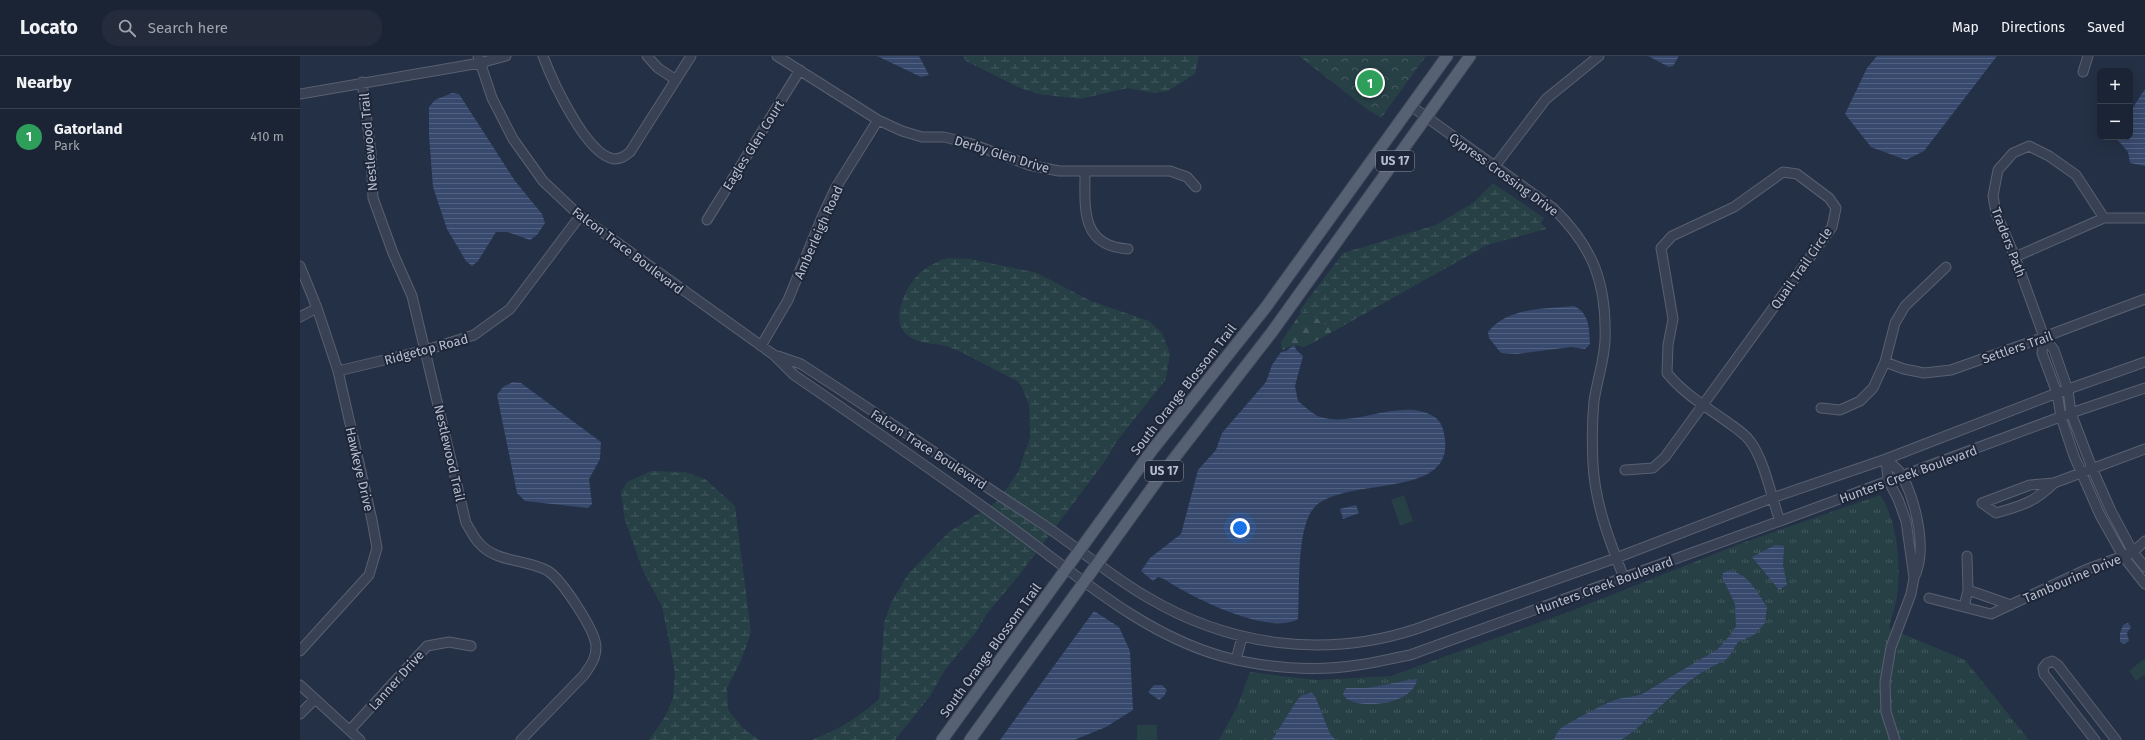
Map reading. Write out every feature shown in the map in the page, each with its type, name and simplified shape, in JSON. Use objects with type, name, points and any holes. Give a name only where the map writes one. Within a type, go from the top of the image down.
[{"type":"main road","name":"South Orange Blossom Trail","points":[[942,740],[1066,567],[1187,405],[1266,307],[1447,56]]},
{"type":"main road","name":"US 17","points":[[970,740],[1162,474],[1272,332],[1470,56]]},
{"type":"street","points":[[300,94],[506,56]]},
{"type":"street","points":[[543,56],[553,82],[569,113],[603,154],[612,158],[622,158],[630,152],[691,56]]},
{"type":"street","points":[[648,56],[658,68],[676,80]]},
{"type":"street","name":"Derby Glen Drive","points":[[777,56],[878,120],[902,131],[922,137],[944,137],[969,143],[1029,165],[1059,171],[1170,171],[1187,177],[1196,187]]},
{"type":"street","points":[[1495,166],[1546,99],[1599,56]]},
{"type":"street","points":[[2083,72],[2088,56]]},
{"type":"street","name":"Falcon Trace Boulevard","points":[[479,60],[492,98],[513,139],[543,181],[580,216],[774,355],[794,375],[942,477],[1066,567]]},
{"type":"street","name":"Eagles Glen Court","points":[[707,220],[800,70]]},
{"type":"street","name":"Nestlewood Trail","points":[[362,82],[371,152],[373,198],[392,253],[412,296],[466,523],[479,544],[492,554],[511,560],[532,563],[549,572],[560,581],[589,627],[596,646],[593,662],[584,675],[521,740]]},
{"type":"street","name":"Cypress Crossing Drive","points":[[1411,106],[1553,208],[1572,226],[1599,276],[1604,295],[1605,342],[1594,402],[1594,466],[1598,502],[1624,578]]},
{"type":"street","name":"Amberleigh Road","points":[[761,346],[791,302],[822,217],[836,189],[878,120]]},
{"type":"street","name":"Traders Path","points":[[2104,218],[2076,175],[2049,156],[2029,146],[2013,152],[1998,170],[1993,196],[1996,213],[2015,257],[2044,337],[2054,350],[2068,390],[2071,413],[2092,468],[2111,511],[2133,552],[2145,566]]},
{"type":"street","points":[[1085,171],[1085,212],[1092,232],[1114,248],[1128,249]]},
{"type":"street","name":"Quail Trail Circle","points":[[1703,404],[1832,227],[1836,208],[1829,198],[1797,174],[1783,172],[1734,207],[1672,236],[1661,248],[1673,318],[1668,345],[1667,373],[1677,386],[1750,440],[1760,459],[1780,521]]},
{"type":"street","name":"Ridgetop Road","points":[[338,371],[426,350],[474,335],[510,309],[580,216]]},
{"type":"street","points":[[2015,257],[2104,218],[2145,218]]},
{"type":"street","name":"Hawkeye Drive","points":[[300,266],[317,308],[338,371],[377,548],[369,575],[300,651]]},
{"type":"street","points":[[1821,408],[1840,410],[1860,401],[1872,388],[1885,362],[1895,323],[1905,306],[1946,267]]},
{"type":"street","name":"Settlers Trail","points":[[1885,362],[1904,370],[1924,373],[1951,370],[2145,299]]},
{"type":"street","points":[[300,317],[317,308]]},
{"type":"street","name":"Traders Path","points":[[2044,337],[2042,353],[2057,393],[2061,417],[2081,472],[2100,516],[2123,556],[2145,584]]},
{"type":"street","name":"Falcon Trace Boulevard","points":[[774,355],[807,368],[1080,549]]},
{"type":"street","name":"Hunters Creek Boulevard","points":[[1080,549],[1145,596],[1192,622],[1242,637],[1293,645],[1338,646],[1402,634],[1616,558],[1772,498],[1886,459],[2057,393],[2145,362]]},
{"type":"street","name":"Hunters Creek Boulevard","points":[[1066,567],[1085,582],[1157,630],[1184,644],[1236,660],[1279,666],[1319,668],[1357,665],[1410,655],[1780,521],[2071,413],[2145,388]]},
{"type":"street","points":[[1625,470],[1653,468],[1665,457],[1703,404]]},
{"type":"street","points":[[2054,483],[2040,496],[2026,505],[1996,514],[1982,503],[2030,485],[2054,483],[2145,450]]},
{"type":"street","points":[[1886,459],[1902,475],[1917,520],[1921,544],[1919,568],[1914,578],[1911,594],[1891,648],[1884,682],[1886,712],[1895,740]]},
{"type":"street","points":[[1886,459],[1888,480],[1898,499],[1906,521],[1914,578]]},
{"type":"street","name":"Tambourine Drive","points":[[1929,598],[1991,614],[2085,570],[2133,552],[2145,540]]},
{"type":"street","name":"Tambourine Drive","points":[[2133,552],[2145,555]]},
{"type":"street","points":[[1964,606],[1968,590],[1967,556]]},
{"type":"street","name":"Tambourine Drive","points":[[1968,590],[2011,605]]},
{"type":"street","points":[[1236,660],[1242,637]]},
{"type":"street","name":"Lanner Drive","points":[[350,730],[427,646],[449,642],[471,646]]},
{"type":"street","points":[[2095,740],[2044,674],[2043,668],[2047,663],[2052,661],[2058,665],[2116,740]]},
{"type":"street","points":[[301,688],[360,740]]},
{"type":"street","points":[[300,714],[315,699]]},
{"type":"street","points":[[2075,715],[2089,705]]},
{"type":"green space","points":[[963,56],[1199,56],[1195,74],[1168,91],[1153,93],[1128,88],[1080,99],[1039,94],[1018,87],[966,61]]},
{"type":"green space","points":[[1299,56],[1426,56],[1381,118],[1368,110]]},
{"type":"green space","points":[[1493,183],[1544,218],[1541,223],[1546,229],[1487,245],[1334,331],[1311,314],[1300,310],[1343,253],[1436,225],[1473,203]]},
{"type":"green space","points":[[947,258],[970,259],[1037,273],[1091,301],[1149,321],[1162,333],[1170,354],[1166,379],[1117,441],[1103,464],[1020,574],[986,615],[976,632],[945,670],[930,696],[895,740],[812,740],[848,722],[864,712],[879,699],[884,623],[891,603],[908,574],[949,532],[998,501],[1018,472],[1030,438],[1029,405],[1022,387],[1017,381],[949,347],[913,339],[907,335],[900,325],[899,313],[901,306],[905,294],[913,281],[927,267]]},
{"type":"green space","points":[[1300,310],[1311,314],[1334,331],[1305,347],[1294,345],[1282,350],[1281,342],[1300,314]]},
{"type":"green space","points":[[651,471],[685,472],[705,479],[735,506],[751,632],[741,661],[727,688],[728,710],[743,728],[759,740],[649,740],[665,717],[673,698],[675,672],[662,606],[643,571],[625,520],[621,492],[627,482]]},
{"type":"green space","points":[[1404,495],[1413,521],[1400,526],[1391,500]]},
{"type":"green space","points":[[1880,495],[1891,517],[1897,544],[1899,572],[1897,597],[1889,628],[1965,660],[2029,740],[1219,740],[1237,707],[1250,672],[1316,680],[1391,676],[1571,611],[1742,543]]},
{"type":"green space","points":[[2145,658],[2145,674],[2136,681],[2129,671]]},
{"type":"green space","points":[[1137,725],[1157,725],[1157,740],[1137,740]]},
{"type":"water","points":[[877,56],[919,56],[929,75],[921,77]]},
{"type":"water","points":[[1648,56],[1679,56],[1673,66],[1669,67]]},
{"type":"water","points":[[1877,56],[1997,56],[1924,151],[1906,160],[1871,147],[1845,114],[1867,68]]},
{"type":"water","points":[[2145,89],[2145,166],[2130,163],[2128,152],[2118,140],[2133,140],[2133,107]]},
{"type":"water","points":[[452,93],[459,94],[515,181],[542,214],[545,223],[537,235],[530,240],[507,232],[496,232],[478,261],[472,266],[466,261],[447,229],[433,187],[429,135],[429,107],[435,100]]},
{"type":"water","points":[[1574,306],[1583,313],[1588,322],[1590,344],[1585,349],[1571,347],[1517,354],[1501,353],[1489,338],[1488,332],[1496,324],[1516,314],[1539,309]]},
{"type":"water","points":[[1294,345],[1297,351],[1303,356],[1295,386],[1298,401],[1314,414],[1320,417],[1348,419],[1392,411],[1420,411],[1433,416],[1439,421],[1445,440],[1442,459],[1431,472],[1414,480],[1346,492],[1327,499],[1313,509],[1308,519],[1301,546],[1298,619],[1285,623],[1268,622],[1250,619],[1210,604],[1176,587],[1164,579],[1158,577],[1153,581],[1141,571],[1150,558],[1181,534],[1198,470],[1216,450],[1222,433],[1266,382],[1272,365],[1281,352],[1286,351]]},
{"type":"water","points":[[513,382],[521,383],[601,442],[600,459],[589,479],[592,504],[588,508],[525,501],[517,493],[497,395],[503,387]]},
{"type":"water","points":[[1356,505],[1359,513],[1343,519],[1340,509]]},
{"type":"water","points":[[1775,545],[1784,546],[1783,565],[1787,585],[1779,590],[1752,557]]},
{"type":"water","points":[[1727,571],[1734,572],[1746,578],[1767,607],[1765,623],[1754,635],[1738,642],[1728,658],[1699,674],[1678,690],[1635,730],[1621,740],[1554,740],[1560,729],[1597,708],[1618,699],[1642,694],[1718,649],[1736,626],[1735,604],[1722,577],[1723,573]]},
{"type":"water","points":[[1094,611],[1119,627],[1130,651],[1133,710],[1106,727],[1074,740],[1000,740]]},
{"type":"water","points":[[2128,623],[2131,627],[2127,633],[2129,641],[2124,644],[2120,642],[2120,633],[2123,625]]},
{"type":"water","points":[[1417,679],[1413,688],[1405,696],[1394,701],[1368,704],[1357,703],[1348,699],[1343,694],[1346,688],[1367,688]]},
{"type":"water","points":[[1154,685],[1162,685],[1167,690],[1164,696],[1159,700],[1148,692]]},
{"type":"water","points":[[1312,693],[1315,696],[1330,734],[1336,740],[1272,740],[1297,700],[1302,695]]},
{"type":"place","name":"Gatorland","points":[[1370,83]]}]
